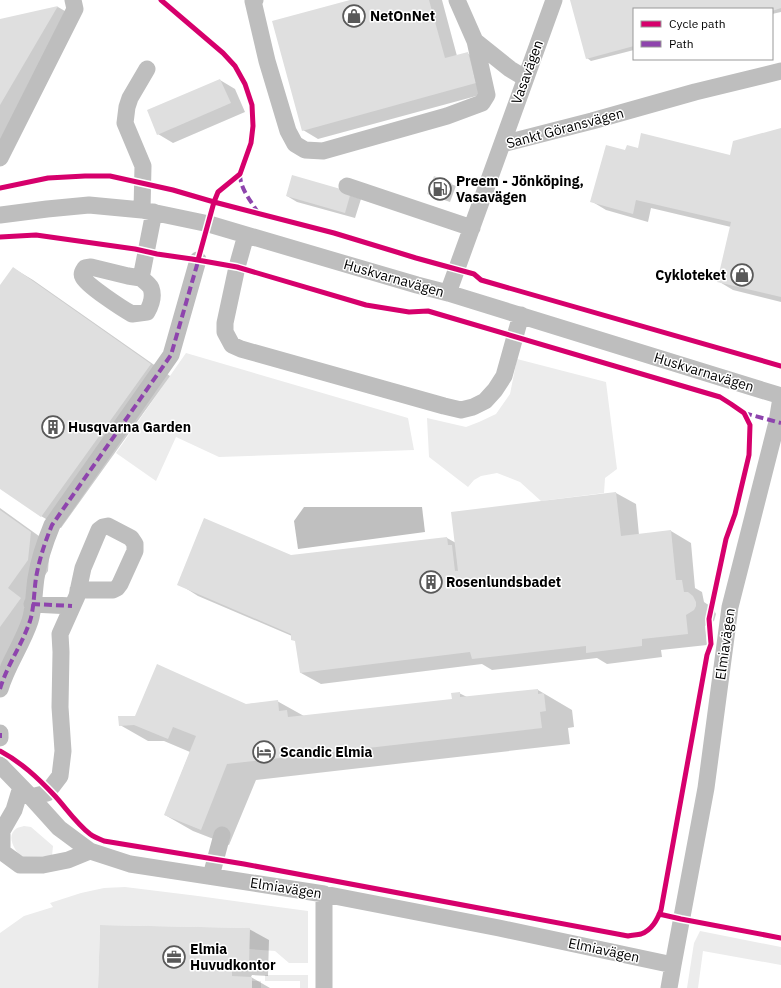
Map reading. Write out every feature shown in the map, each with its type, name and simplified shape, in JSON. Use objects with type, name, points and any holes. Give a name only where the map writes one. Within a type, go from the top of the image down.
[{"type":"street","points":[[0,158],[75,9],[73,0]]},
{"type":"street","points":[[255,0],[253,1],[267,61],[288,131],[295,144],[305,150],[324,151],[447,116],[482,103],[487,95],[475,41],[457,0]]},
{"type":"street","name":"Vasavägen","points":[[502,144],[554,0]]},
{"type":"street","points":[[475,41],[510,69],[525,78]]},
{"type":"street","points":[[141,278],[148,211],[143,166],[124,123],[130,98],[146,69]]},
{"type":"street","name":"Sankt Göransvägen","points":[[448,293],[502,144],[592,121],[695,92],[781,71]]},
{"type":"street","points":[[347,186],[472,228]]},
{"type":"street","name":"Huskvarnavägen","points":[[0,215],[89,205],[148,211],[209,224],[521,315],[781,397]]},
{"type":"street","points":[[246,235],[237,267],[225,323],[225,332],[232,345],[241,349],[461,410],[473,407],[485,401],[495,390],[504,376],[521,315]]},
{"type":"street","points":[[0,689],[30,620],[36,577],[52,525],[171,355],[198,260]]},
{"type":"street","name":"Elmiavägen","points":[[0,765],[59,828],[90,851],[130,864],[324,894],[499,928],[673,965],[706,788],[730,607],[777,422],[781,397]]},
{"type":"street","points":[[20,865],[2,852],[2,832],[26,792],[48,793],[60,776],[63,751],[60,707],[60,634],[75,598],[32,604]]},
{"type":"street","points":[[0,733],[0,738]]},
{"type":"street","points":[[211,876],[222,835]]},
{"type":"street","points":[[0,860],[20,865],[43,865],[68,860],[90,851]]},
{"type":"street","points":[[324,894],[324,988]]},
{"type":"street","points":[[669,988],[673,965]]},
{"type":"shaded area","points":[[186,353],[408,418],[414,450],[219,457],[176,437],[156,481],[116,453]]},
{"type":"shaded area","points":[[517,359],[606,382],[617,469],[605,478],[604,493],[541,501],[520,482],[497,473],[481,476],[474,480],[468,487],[429,457],[427,418],[466,427],[496,414],[510,394]]},
{"type":"shaded area","points":[[304,507],[422,507],[425,532],[298,549],[294,521]]},
{"type":"shaded area","points":[[24,826],[31,827],[53,846],[52,856],[21,857],[16,851],[11,839],[13,831]]},
{"type":"shaded area","points":[[125,887],[308,911],[308,963],[289,963],[275,951],[249,949],[249,928],[100,925],[98,988],[0,988],[0,933],[24,916],[53,907],[50,903],[81,893],[104,888]]},
{"type":"shaded area","points":[[700,931],[781,947],[781,965],[703,951],[698,988],[687,988],[694,943]]},
{"type":"shaded area","points":[[265,975],[308,975],[308,988],[300,988],[300,981],[265,981]]},
{"type":"shaded area","points":[[252,981],[261,981],[261,988],[252,988]]},
{"type":"building","points":[[350,0],[429,0],[445,58],[468,52],[476,83],[302,131],[272,21]]},
{"type":"building","points":[[570,0],[781,0],[781,8],[773,11],[773,8],[633,8],[633,46],[586,59]]},
{"type":"building","points":[[58,6],[0,105],[0,19]]},
{"type":"building","points":[[220,79],[231,103],[157,135],[147,110]]},
{"type":"building","points":[[781,128],[781,297],[717,282],[731,222],[636,200],[633,214],[590,202],[606,145],[625,150],[627,145],[638,148],[641,133],[730,155],[733,141]]},
{"type":"building","points":[[292,175],[351,192],[345,213],[286,196]]},
{"type":"building","points":[[434,176],[452,183],[445,200],[427,194]]},
{"type":"building","name":"Husqvarna Garden","points":[[13,267],[151,364],[41,517],[0,489],[0,285]]},
{"type":"building","name":"Rosenlundsbadet","points":[[616,492],[621,536],[671,530],[676,580],[682,580],[684,592],[688,592],[693,596],[696,602],[694,610],[686,615],[688,634],[642,639],[642,646],[586,653],[586,646],[472,659],[470,652],[300,673],[295,641],[291,640],[291,634],[177,585],[204,518],[291,555],[447,537],[448,545],[452,545],[455,571],[458,571],[451,512]]},
{"type":"building","points":[[0,510],[31,532],[28,560],[8,588],[21,598],[0,627]]},
{"type":"building","name":"Scandic Elmia","points":[[157,664],[246,704],[278,700],[279,711],[287,710],[288,717],[452,699],[451,693],[460,692],[460,697],[538,689],[538,694],[544,693],[546,711],[540,712],[542,728],[227,764],[201,830],[164,815],[196,736],[173,727],[168,739],[134,725],[119,726],[118,716],[135,716]]},
{"type":"building","name":"Elmia Huvudkontor","points":[[100,925],[250,928],[249,965],[232,964],[232,976],[252,977],[252,988],[98,988]]},
{"type":"marked path","points":[[240,174],[240,179],[244,190],[259,214]]},
{"type":"marked path","points":[[0,689],[30,621],[36,578],[45,544],[52,525],[171,355],[199,258]]},
{"type":"marked path","points":[[744,413],[781,423]]},
{"type":"marked path","points":[[32,604],[72,606]]},
{"type":"marked path","points":[[0,733],[0,738]]},
{"type":"cycle path","points":[[0,188],[48,178],[110,176],[173,190],[214,202],[218,192],[240,174],[251,143],[253,126],[252,105],[245,84],[235,66],[223,53],[161,0]]},
{"type":"cycle path","points":[[198,260],[214,202],[334,233],[474,274],[481,280],[781,366]]},
{"type":"cycle path","points":[[0,237],[36,235],[135,249],[237,267],[366,305],[409,312],[428,311],[720,397],[744,413],[750,425],[749,455],[735,514],[726,539],[709,619],[711,644],[707,655],[661,910],[656,921],[648,930],[641,934],[628,936],[244,864],[104,841],[85,830],[42,783],[15,760],[0,751]]},
{"type":"cycle path","points":[[659,914],[781,938]]},
{"type":"place","name":"NetOnNet","points":[[354,16]]},
{"type":"place","name":"Preem - Jönköping, Vasavägen","points":[[440,189]]},
{"type":"place","name":"Cykloteket","points":[[742,275]]},
{"type":"place","name":"Husqvarna Garden","points":[[53,427]]},
{"type":"place","name":"Rosenlundsbadet","points":[[431,582]]},
{"type":"place","name":"Scandic Elmia","points":[[264,752]]},
{"type":"place","name":"Elmia Huvudkontor","points":[[174,957]]}]
